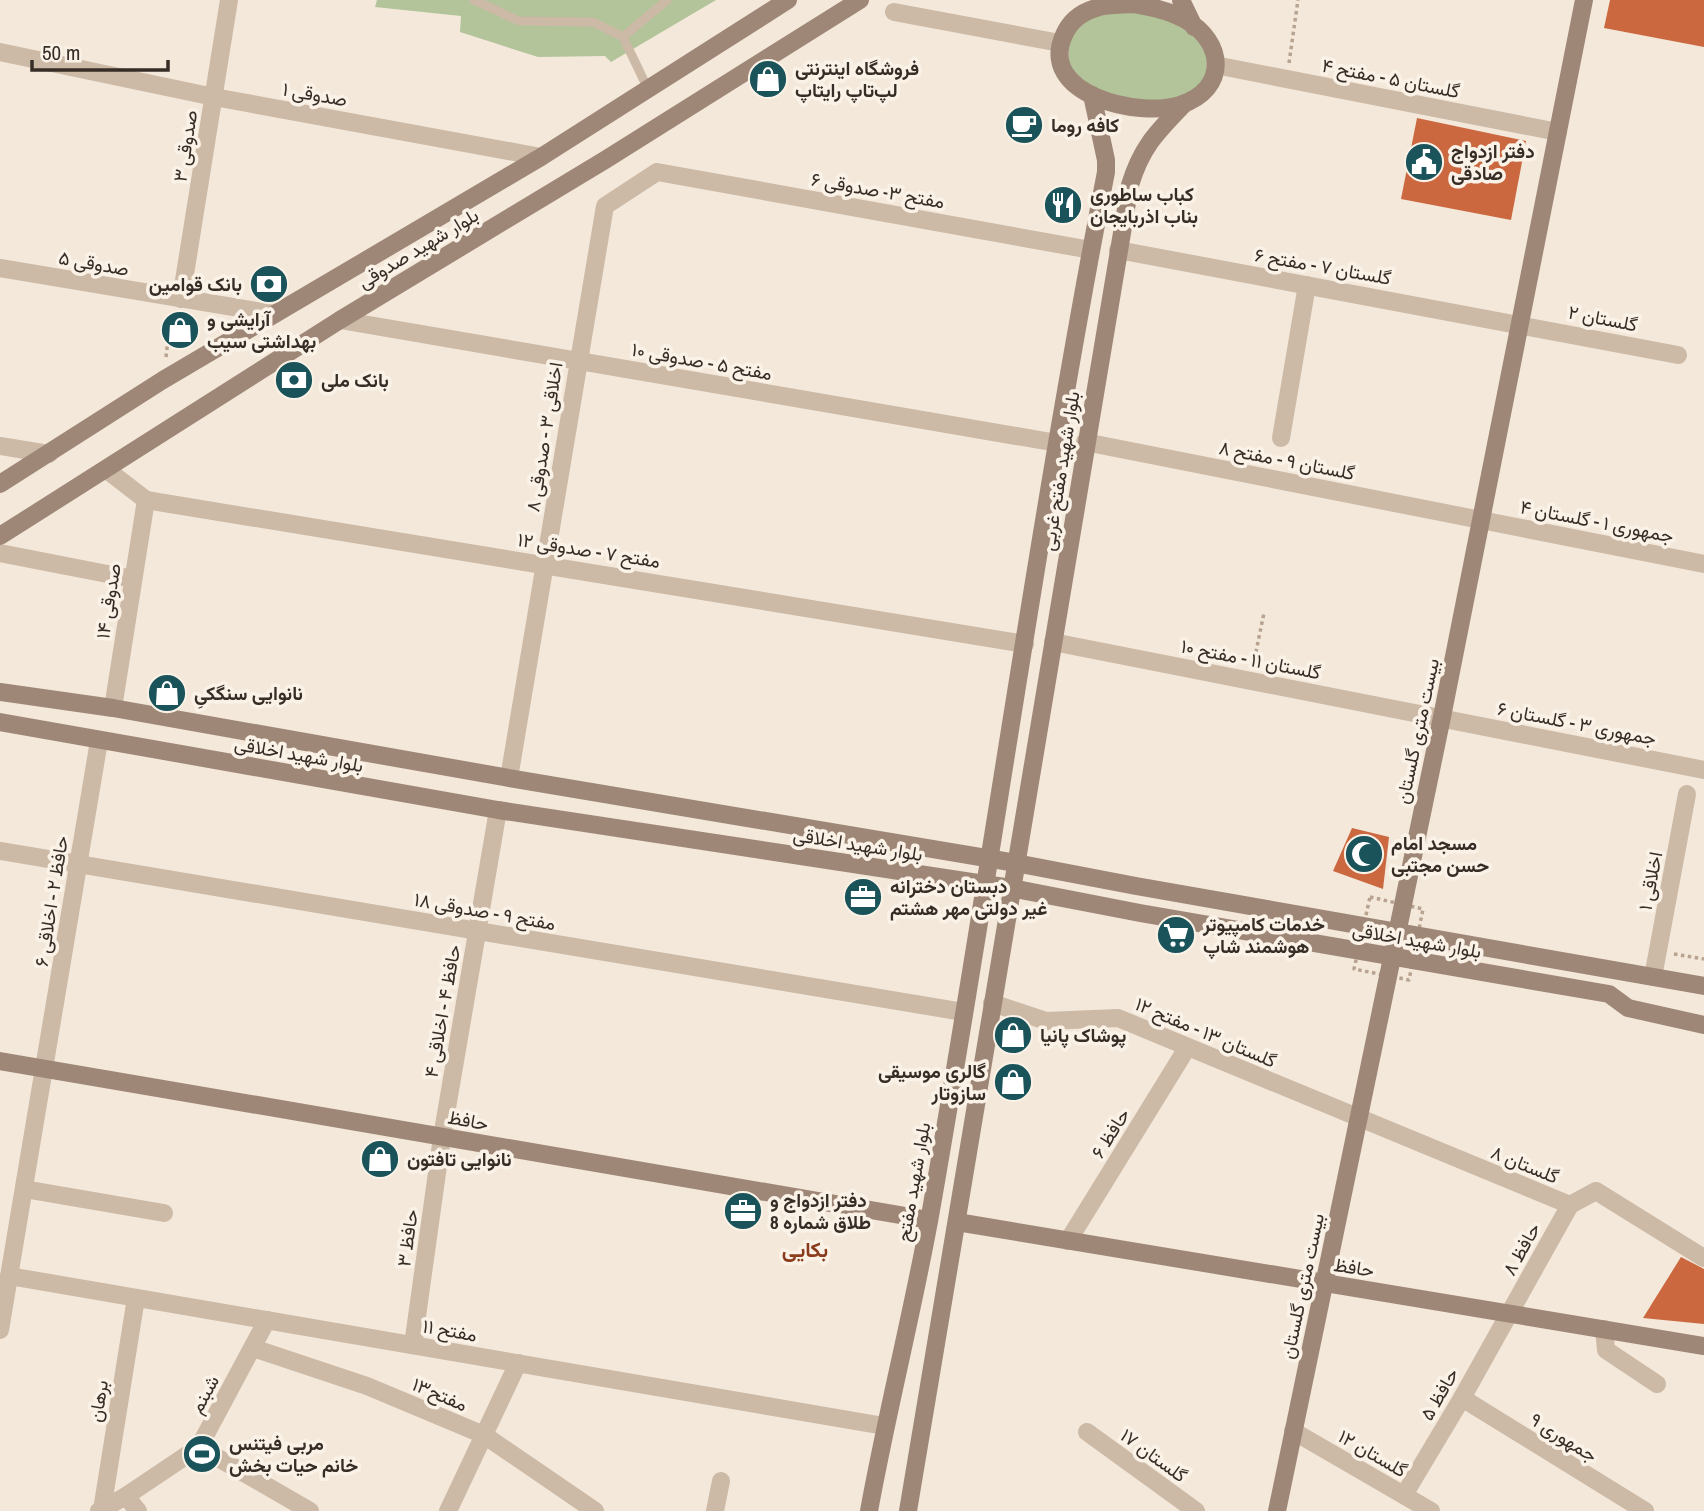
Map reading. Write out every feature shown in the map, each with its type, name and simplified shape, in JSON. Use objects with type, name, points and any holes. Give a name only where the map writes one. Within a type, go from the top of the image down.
[{"type":"main road","name":"بلوار شهید صدوقی","points":[[0,484],[163,380],[541,157],[788,0]]},
{"type":"main road","name":"بلوار شهید صدوقی","points":[[0,536],[341,320],[605,160],[860,0]]},
{"type":"main road","points":[[1181,0],[1194,27]]},
{"type":"main road","name":"بیست متری گلستان","points":[[1277,1511],[1442,717],[1584,0]]},
{"type":"main road","points":[[1109,3],[1160,9],[1185,19],[1194,27],[1203,33],[1214,52],[1215,75],[1208,88],[1192,101],[1185,103],[1157,109],[1116,106],[1092,95],[1072,81],[1062,62],[1060,43],[1068,27],[1083,13],[1109,3]]},
{"type":"main road","name":"بلوار شهید مفتح غربی","points":[[990,859],[1057,443],[1106,172],[1106,160],[1092,95]]},
{"type":"main road","name":"بلوار شهید مفتح غربی","points":[[1016,863],[1130,186],[1138,160],[1153,135],[1185,103]]},
{"type":"main road","name":"بلوار شهید اخلاقی","points":[[0,692],[113,708],[1016,863],[1704,986]]},
{"type":"main road","name":"بلوار شهید اخلاقی","points":[[0,722],[498,810],[1011,888],[1609,994],[1628,1008],[1704,1025]]},
{"type":"main road","points":[[996,820],[1004,825],[1022,825]]},
{"type":"main road","name":"بلوار شهید مفتح","points":[[869,1511],[884,1426],[929,1220],[990,859]]},
{"type":"main road","points":[[908,1511],[1016,863]]},
{"type":"main road","points":[[979,923],[988,918],[996,919],[1005,926]]},
{"type":"main road","name":"حافظ","points":[[0,1061],[929,1220]]},
{"type":"main road","name":"حافظ","points":[[957,1222],[1704,1346]]},
{"type":"street","name":"صدوقی ۳","points":[[177,298],[229,0]]},
{"type":"street","points":[[894,12],[1060,43]]},
{"type":"street","name":"صدوقی ۱","points":[[0,52],[214,97],[541,157]]},
{"type":"street","name":"گلستان ۵ - مفتح ۴","points":[[1215,65],[1558,132]]},
{"type":"street","name":"مفتح ۳- صدوقی ۶","points":[[657,172],[1091,250]]},
{"type":"street","name":"اخلاقی ۳ - صدوقی ۸","points":[[509,778],[605,206],[657,172]]},
{"type":"street","name":"گلستان ۷ - مفتح ۶","points":[[1118,250],[1520,323]]},
{"type":"street","name":"صدوقی ۵","points":[[0,268],[274,314]]},
{"type":"street","points":[[1281,438],[1307,285]]},
{"type":"street","name":"مفتح ۵ - صدوقی ۱۰","points":[[341,320],[1057,443]]},
{"type":"street","name":"گلستان ۲","points":[[1520,323],[1678,355]]},
{"type":"street","name":"گلستان ۹ - مفتح ۸","points":[[1085,442],[1481,519]]},
{"type":"street","points":[[0,446],[49,454]]},
{"type":"street","points":[[107,470],[146,500]]},
{"type":"street","name":"مفتح ۷ - صدوقی ۱۲","points":[[146,500],[1025,644]]},
{"type":"street","name":"صدوقی ۱۴","points":[[113,708],[146,500]]},
{"type":"street","name":"جمهوری ۱ - گلستان ۴","points":[[1481,519],[1704,564]]},
{"type":"street","points":[[0,553],[133,579]]},
{"type":"street","name":"گلستان ۱۱ - مفتح ۱۰","points":[[1053,642],[1442,717]]},
{"type":"street","name":"جمهوری ۳ - گلستان ۶","points":[[1442,717],[1704,770]]},
{"type":"street","name":"حافظ ۲ - اخلاقی ۶","points":[[0,1331],[9,1276],[7,1240],[24,1189],[99,741]]},
{"type":"street","name":"اخلاقی ۱","points":[[1653,977],[1687,794]]},
{"type":"street","name":"حافظ ۴ - اخلاقی ۴","points":[[442,1137],[498,810]]},
{"type":"street","name":"مفتح ۹ - صدوقی ۱۸","points":[[0,851],[963,1013]]},
{"type":"street","name":"گلستان ۱۳ - مفتح ۱۲","points":[[992,1003],[1046,1021],[1118,1018],[1358,1119]]},
{"type":"street","name":"حافظ ۶","points":[[1068,1241],[1187,1048]]},
{"type":"street","name":"گلستان ۸","points":[[1358,1119],[1570,1205],[1596,1191],[1704,1258]]},
{"type":"street","name":"حافظ ۳","points":[[413,1345],[442,1137]]},
{"type":"street","points":[[24,1189],[164,1213]]},
{"type":"street","name":"حافظ ۸","points":[[1510,1314],[1570,1205]]},
{"type":"street","name":"مفتح ۱۱","points":[[9,1276],[884,1426]]},
{"type":"street","name":"برهان","points":[[101,1510],[136,1298]]},
{"type":"street","name":"حافظ ۵","points":[[1404,1495],[1510,1314]]},
{"type":"street","name":"شبنم","points":[[101,1510],[199,1447],[267,1320]]},
{"type":"street","points":[[1604,1329],[1606,1350],[1657,1384]]},
{"type":"street","name":"مفتح۱۳","points":[[253,1348],[367,1386],[484,1435],[595,1511]]},
{"type":"street","points":[[448,1511],[518,1363]]},
{"type":"street","name":"جمهوری ۹","points":[[1462,1398],[1645,1511]]},
{"type":"street","name":"گلستان ۱۲","points":[[1293,1431],[1430,1511]]},
{"type":"street","name":"گلستان ۱۷","points":[[1087,1432],[1196,1511]]},
{"type":"street","points":[[199,1447],[310,1511]]},
{"type":"street","points":[[715,1511],[721,1481]]},
{"type":"street","points":[[126,1496],[138,1511]]},
{"type":"lane","points":[[474,0],[519,21],[593,22],[623,37],[648,89]]},
{"type":"lane","points":[[623,37],[667,0]]},
{"type":"path","points":[[1287,79],[1298,0]]},
{"type":"path","points":[[163,380],[177,298]]},
{"type":"path","points":[[1251,681],[1264,613]]},
{"type":"path","points":[[1658,951],[1704,959]]},
{"type":"green space","points":[[377,0],[716,0],[611,62],[605,56],[538,57],[460,32],[461,16],[375,7]]},
{"type":"green space","points":[[1137,12],[1178,25],[1202,43],[1207,53],[1208,76],[1191,92],[1166,100],[1126,99],[1089,85],[1073,72],[1068,53],[1071,35],[1077,26],[1092,17]]},
{"type":"building","points":[[1610,0],[1704,0],[1704,47],[1604,28]]},
{"type":"building","points":[[1417,118],[1526,141],[1511,220],[1401,199]]},
{"type":"building","name":"مسجد امام حسن مجتبی","points":[[1352,828],[1389,837],[1383,889],[1333,871]]},
{"type":"building","points":[[1681,1257],[1704,1269],[1704,1324],[1643,1318]]},
{"type":"place","name":"فروشگاه اینترنتی لپ‌تاپ رایتاپ","points":[[768,79]]},
{"type":"place","name":"کافه روما","points":[[1024,125]]},
{"type":"place","name":"دفتر ازدواج صادقی","points":[[1424,162]]},
{"type":"place","name":"کباب ساطوری بناب اذربایجان","points":[[1063,205]]},
{"type":"place","name":"بانک قوامین","points":[[269,284]]},
{"type":"place","name":"آرایشی و بهداشتی سیب","points":[[180,330]]},
{"type":"place","name":"بانک ملی","points":[[294,380]]},
{"type":"place","name":"نانوایی سنگکیِ","points":[[167,693]]},
{"type":"place","name":"مسجد امام حسن مجتبی","points":[[1364,854]]},
{"type":"place","name":"دبستان دخترانه غیر دولتی مهر هشتم","points":[[863,897]]},
{"type":"place","name":"خدمات کامپیوتر هوشمند شاپ","points":[[1176,935]]},
{"type":"place","name":"پوشاک پانیا","points":[[1013,1035]]},
{"type":"place","name":"گالری موسیقی سازوتار","points":[[1013,1082]]},
{"type":"place","name":"نانوایی تافتون","points":[[380,1159]]},
{"type":"place","name":"دفتر ازدواج و طلاق شماره 8","points":[[743,1211]]},
{"type":"place","name":"مربی فیتنس خانم حیات بخش","points":[[202,1454]]},
{"type":"district","name":"بکایی","points":[[805,1249]]}]
